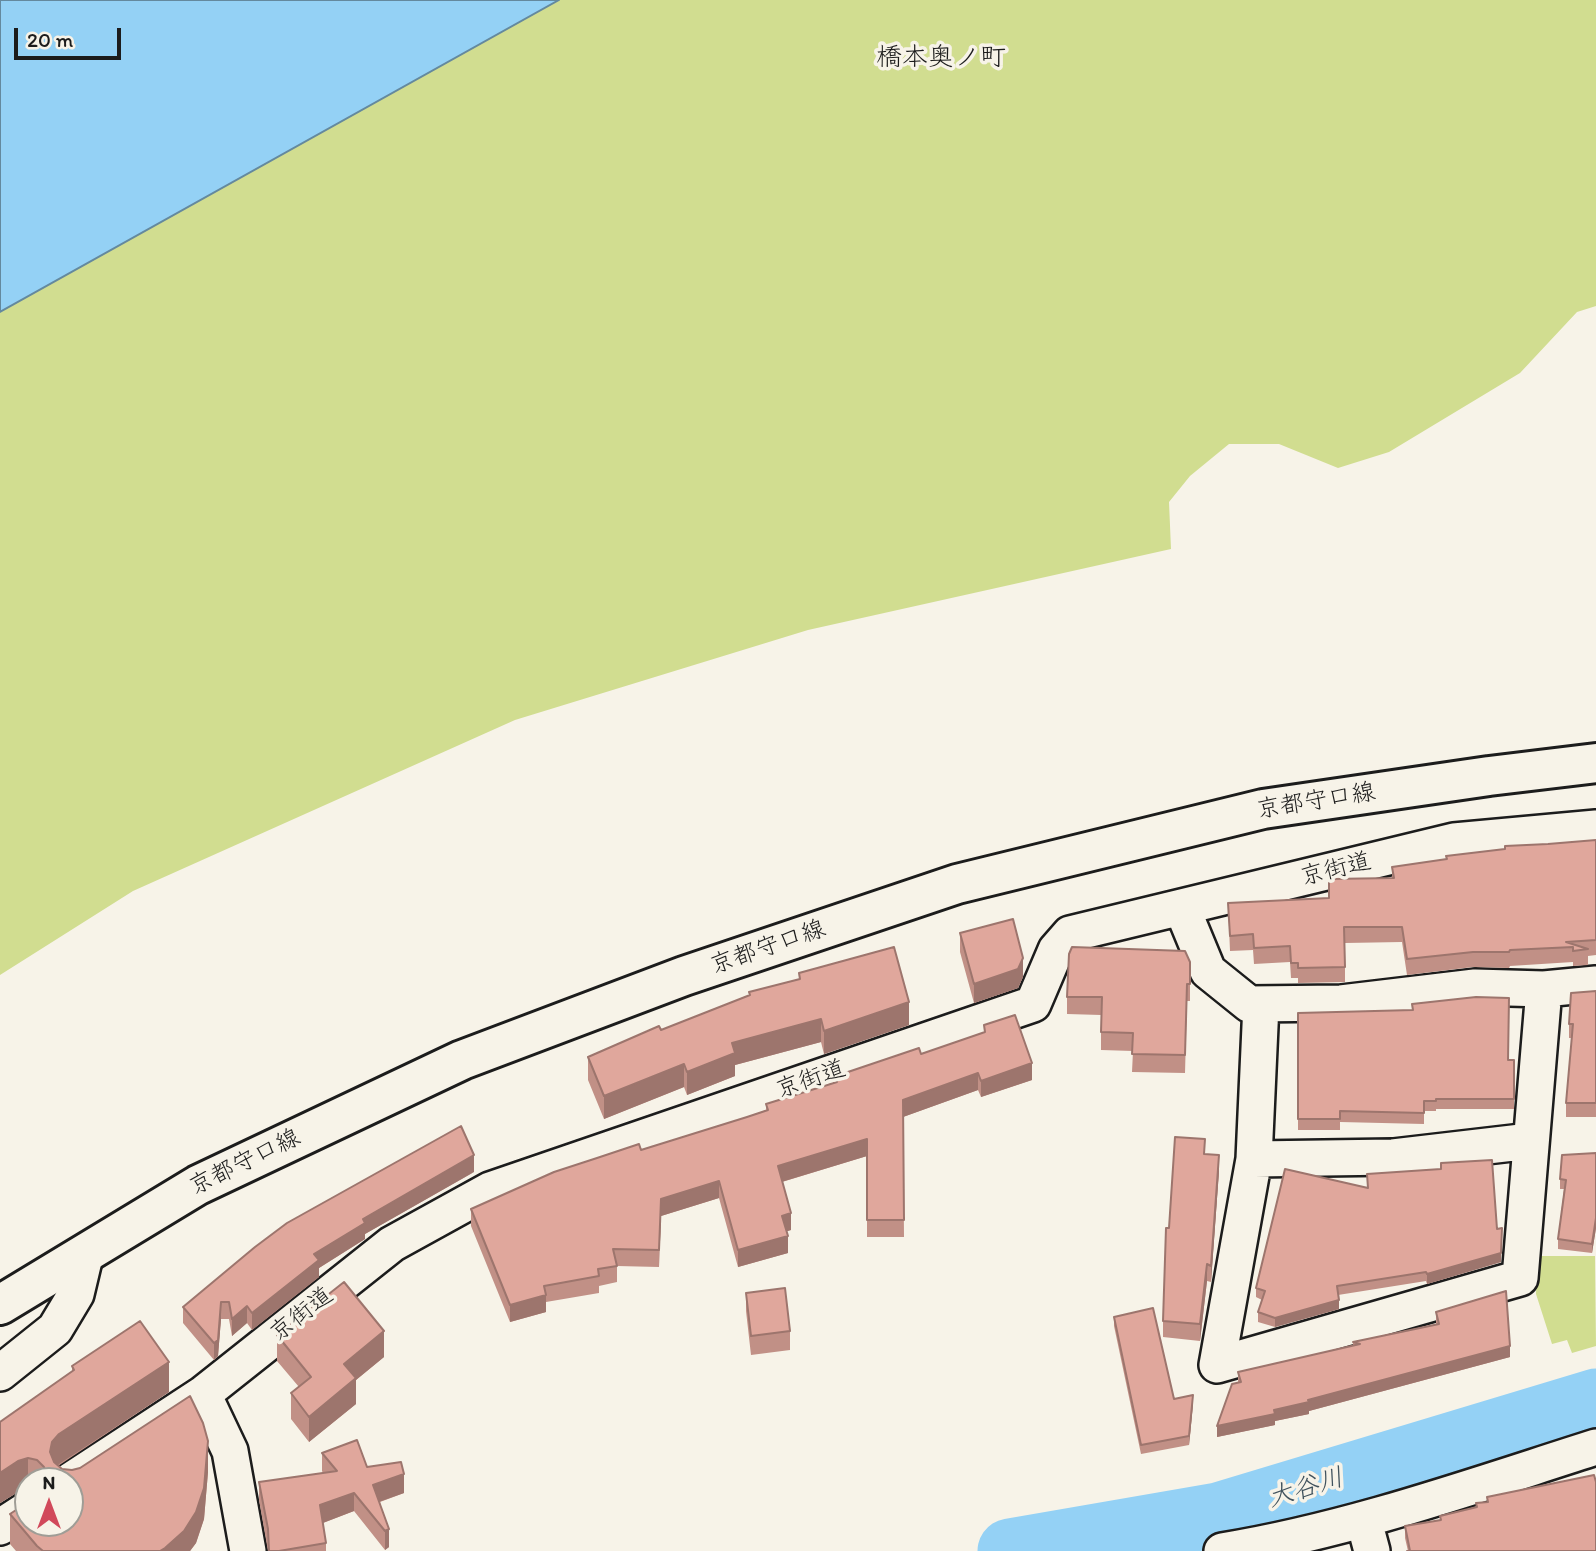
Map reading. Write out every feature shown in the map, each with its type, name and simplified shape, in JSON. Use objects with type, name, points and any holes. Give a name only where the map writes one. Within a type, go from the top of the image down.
[{"type":"main road","name":"京都守口線","points":[[0,1305],[198,1185],[462,1060],[684,976],[957,884],[1263,809],[1596,763]]},
{"type":"street","name":"京街道","points":[[84,1472],[202,1394],[392,1244],[490,1190],[1033,1004],[1056,950],[1070,934],[1454,841],[1596,828]]},
{"type":"street","points":[[1182,908],[1208,971],[1249,1004],[1341,1003],[1475,987],[1544,989],[1596,984]]},
{"type":"street","points":[[1261,1004],[1254,1158],[1217,1365],[1520,1278],[1544,989]]},
{"type":"street","points":[[1254,1158],[1393,1157],[1531,1141]]},
{"type":"street","points":[[0,1373],[55,1329],[76,1294],[86,1252]]},
{"type":"street","points":[[202,1394],[230,1451],[248,1551]]},
{"type":"street","points":[[1222,1551],[1262,1544],[1368,1536],[1594,1453]]},
{"type":"green space","points":[[559,0],[1596,0],[1596,306],[1577,312],[1520,373],[1389,452],[1338,468],[1279,444],[1229,444],[1190,476],[1169,502],[1171,549],[808,630],[515,720],[133,891],[0,975],[0,312]]},
{"type":"green space","points":[[1537,1256],[1595,1256],[1596,1346],[1572,1353],[1567,1340],[1552,1344],[1536,1294]]},
{"type":"water","points":[[0,0],[559,0],[0,312]]},
{"type":"building","points":[[1596,840],[1596,940],[1566,942],[1588,949],[1573,951],[1573,947],[1473,952],[1407,959],[1402,927],[1344,927],[1345,967],[1298,968],[1298,963],[1291,963],[1290,946],[1254,948],[1253,934],[1230,936],[1228,903],[1329,898],[1329,879],[1394,878],[1392,867],[1447,859],[1446,856],[1505,849],[1505,846]]},
{"type":"building","points":[[1013,919],[1023,958],[1018,969],[974,984],[960,933]]},
{"type":"building","points":[[894,947],[909,1002],[824,1031],[821,1019],[732,1043],[735,1053],[687,1072],[684,1064],[604,1096],[588,1057],[659,1026],[661,1030],[750,995],[749,992],[800,979],[799,973]]},
{"type":"building","points":[[1072,947],[1185,951],[1190,962],[1190,984],[1187,984],[1185,1055],[1132,1054],[1133,1033],[1101,1032],[1102,997],[1067,997],[1069,954]]},
{"type":"building","points":[[1596,991],[1596,1103],[1566,1103],[1573,1024],[1569,1024],[1571,993]]},
{"type":"building","points":[[1476,997],[1509,998],[1508,1060],[1514,1060],[1514,1099],[1436,1099],[1424,1101],[1424,1113],[1340,1111],[1340,1119],[1298,1119],[1298,1013],[1413,1010],[1412,1004]]},
{"type":"building","points":[[1015,1015],[1032,1063],[981,1081],[978,1073],[903,1100],[904,1220],[867,1220],[867,1139],[778,1166],[791,1213],[782,1216],[788,1236],[738,1250],[719,1181],[661,1199],[659,1250],[613,1249],[617,1266],[598,1269],[599,1276],[544,1286],[546,1295],[510,1305],[471,1209],[554,1172],[639,1144],[641,1150],[768,1110],[766,1104],[837,1082],[836,1076],[919,1048],[921,1054],[985,1032],[984,1025]]},
{"type":"building","points":[[461,1126],[474,1155],[363,1219],[365,1223],[314,1254],[319,1260],[252,1313],[247,1306],[232,1319],[229,1302],[221,1302],[218,1340],[214,1343],[183,1307],[287,1223]]},
{"type":"building","points":[[1175,1137],[1205,1139],[1204,1154],[1219,1155],[1211,1266],[1207,1264],[1200,1324],[1163,1321],[1166,1228],[1169,1228]]},
{"type":"building","points":[[1596,1153],[1596,1218],[1592,1244],[1558,1239],[1566,1180],[1560,1179],[1562,1155]]},
{"type":"building","points":[[1492,1160],[1497,1229],[1502,1228],[1501,1253],[1427,1274],[1426,1272],[1337,1286],[1339,1300],[1275,1318],[1258,1312],[1265,1291],[1256,1288],[1285,1169],[1368,1188],[1367,1174],[1441,1169],[1441,1163]]},
{"type":"building","points":[[344,1282],[384,1331],[344,1364],[356,1378],[309,1417],[291,1393],[311,1377],[277,1335]]},
{"type":"building","points":[[785,1288],[790,1331],[751,1336],[746,1293]]},
{"type":"building","points":[[1506,1291],[1510,1346],[1308,1400],[1309,1402],[1274,1410],[1275,1414],[1217,1426],[1232,1384],[1241,1382],[1238,1372],[1360,1344],[1353,1342],[1439,1324],[1436,1312]]},
{"type":"building","points":[[1153,1308],[1174,1399],[1193,1395],[1189,1436],[1141,1445],[1114,1317]]},
{"type":"building","points":[[140,1321],[169,1362],[59,1434],[52,1442],[50,1452],[60,1467],[44,1467],[37,1460],[28,1458],[0,1473],[0,1422],[74,1370],[72,1366]]},
{"type":"building","points":[[190,1396],[208,1441],[204,1488],[196,1512],[184,1531],[160,1551],[43,1551],[29,1537],[84,1537],[84,1467],[82,1467]]},
{"type":"building","points":[[357,1440],[367,1467],[401,1462],[404,1474],[373,1485],[389,1529],[385,1531],[354,1493],[320,1505],[326,1543],[269,1551],[268,1529],[259,1482],[337,1471],[322,1453]]},
{"type":"building","points":[[1594,1475],[1596,1551],[1410,1551],[1405,1526],[1441,1520],[1440,1516],[1477,1507],[1476,1503],[1488,1502],[1487,1497]]},
{"type":"waterway","name":"大谷川","points":[[1010,1551],[1218,1515],[1596,1401]]},
{"type":"district","name":"橋本奥ノ町","points":[[941,58]]}]
